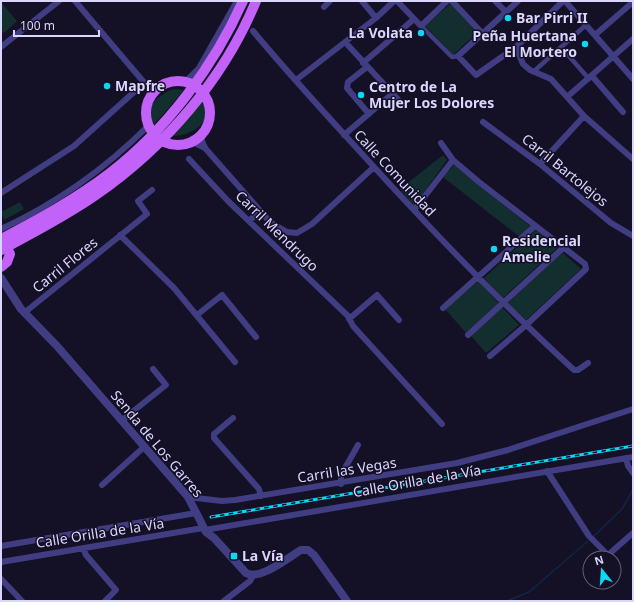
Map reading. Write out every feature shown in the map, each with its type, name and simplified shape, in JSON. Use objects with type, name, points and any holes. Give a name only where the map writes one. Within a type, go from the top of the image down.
[{"type":"main road","points":[[2,244],[81,194],[124,161],[220,45],[243,1]]},
{"type":"main road","points":[[2,244],[63,216],[90,199],[132,167],[160,141],[202,93],[228,56],[256,1]]},
{"type":"main road","points":[[168,83],[189,84],[202,93],[208,103],[210,112],[206,129],[196,139],[183,145],[173,145],[160,141],[150,130],[145,113],[146,106],[153,93],[168,83]]},
{"type":"main road","points":[[2,244],[10,254],[3,266]]},
{"type":"street","points":[[1,46],[58,1]]},
{"type":"street","points":[[75,1],[153,93]]},
{"type":"street","points":[[189,84],[237,1]]},
{"type":"street","points":[[324,7],[330,1]]},
{"type":"street","points":[[362,1],[376,18]]},
{"type":"street","points":[[296,80],[376,18],[394,1]]},
{"type":"street","points":[[397,1],[452,57],[458,56],[518,1]]},
{"type":"street","points":[[421,26],[447,1]]},
{"type":"street","points":[[452,1],[482,34]]},
{"type":"street","points":[[495,1],[506,12]]},
{"type":"street","points":[[458,56],[476,76],[516,47],[564,1],[633,79]]},
{"type":"street","points":[[595,36],[633,2]]},
{"type":"street","points":[[369,114],[346,88],[348,82],[414,19]]},
{"type":"street","points":[[533,72],[586,25]]},
{"type":"street","name":"Calle Comunidad","points":[[253,31],[344,135],[525,326],[574,370],[578,370],[588,363]]},
{"type":"street","points":[[567,97],[633,39]]},
{"type":"street","points":[[345,42],[404,106]]},
{"type":"street","points":[[516,47],[523,64],[533,72],[551,79],[584,116],[633,159]]},
{"type":"street","points":[[561,47],[623,112]]},
{"type":"street","points":[[1,193],[74,146],[144,83]]},
{"type":"street","points":[[344,135],[392,94]]},
{"type":"street","points":[[540,164],[584,116]]},
{"type":"street","name":"Carril Bartolejos","points":[[483,122],[540,164],[610,223],[633,236]]},
{"type":"street","points":[[1,229],[32,213],[87,178],[150,130]]},
{"type":"street","points":[[196,139],[206,148],[260,211],[280,229],[287,232],[297,233],[312,224],[374,167]]},
{"type":"street","points":[[196,139],[206,148]]},
{"type":"street","points":[[441,143],[453,160],[585,264],[586,269],[525,326],[490,356]]},
{"type":"street","name":"Carril Mendrugo","points":[[189,159],[249,221],[349,318],[353,326],[442,424]]},
{"type":"street","points":[[414,210],[453,160]]},
{"type":"street","name":"Carril Flores","points":[[24,313],[147,214],[138,201],[152,190]]},
{"type":"street","points":[[249,221],[260,211]]},
{"type":"street","points":[[443,308],[479,278],[535,226]]},
{"type":"street","points":[[120,235],[174,288],[235,362]]},
{"type":"street","points":[[468,335],[563,248]]},
{"type":"street","points":[[3,266],[7,286]]},
{"type":"street","name":"Senda de Los Garres","points":[[1,278],[24,313],[56,346],[188,497],[204,529],[246,573],[253,576]]},
{"type":"street","points":[[197,315],[222,295],[256,337]]},
{"type":"street","points":[[349,318],[378,295],[399,320]]},
{"type":"street","points":[[121,421],[166,385],[153,369]]},
{"type":"street","name":"Carril las Vegas","points":[[188,497],[222,501],[341,484],[434,468],[508,450],[633,409]]},
{"type":"street","points":[[233,418],[214,434],[214,438],[259,489],[261,496]]},
{"type":"street","points":[[341,484],[341,476],[358,445]]},
{"type":"street","points":[[102,485],[144,447]]},
{"type":"street","points":[[630,458],[633,473]]},
{"type":"street","name":"Calle Orilla de la Vía","points":[[1,562],[630,458]]},
{"type":"street","points":[[547,471],[589,536],[608,555],[633,533]]},
{"type":"street","name":"Calle Orilla de la Vía","points":[[1,546],[196,513]]},
{"type":"street","points":[[82,548],[86,555],[116,590],[104,601]]},
{"type":"street","points":[[224,601],[250,581],[253,576],[265,572],[301,550],[308,550],[314,555],[347,601]]},
{"type":"street","points":[[1,579],[22,601]]},
{"type":"green space","points":[[1,2],[17,21],[4,33],[1,30]]},
{"type":"green space","points":[[451,3],[478,32],[453,55],[425,26]]},
{"type":"green space","points":[[174,89],[184,90],[153,126],[149,114],[150,108],[153,103],[163,94]]},
{"type":"green space","points":[[202,101],[206,108],[204,121],[193,131],[179,136],[172,136]]},
{"type":"green space","points":[[443,155],[447,160],[414,206],[400,189]]},
{"type":"green space","points":[[454,165],[531,227],[521,238],[443,177]]},
{"type":"green space","points":[[20,202],[24,209],[4,220],[1,212]]},
{"type":"green space","points":[[536,230],[557,248],[503,298],[484,278]]},
{"type":"green space","points":[[562,252],[581,269],[526,320],[508,303]]},
{"type":"green space","points":[[479,281],[499,304],[466,333],[445,309]]},
{"type":"green space","points":[[502,307],[519,325],[486,353],[471,336]]},
{"type":"waterway","points":[[594,536],[622,509],[633,490]]},
{"type":"waterway","points":[[507,601],[529,592],[588,541]]},
{"type":"railway","points":[[211,517],[633,446]]},
{"type":"place","name":"Bar Pirri II","points":[[508,18]]},
{"type":"place","name":"La Volata","points":[[421,33]]},
{"type":"place","name":"Peña Huertana El Mortero","points":[[585,44]]},
{"type":"place","name":"Mapfre","points":[[107,86]]},
{"type":"place","name":"Centro de La Mujer Los Dolores","points":[[361,95]]},
{"type":"place","name":"Residencial Amelie","points":[[494,249]]},
{"type":"place","name":"La Vía","points":[[234,556]]}]
